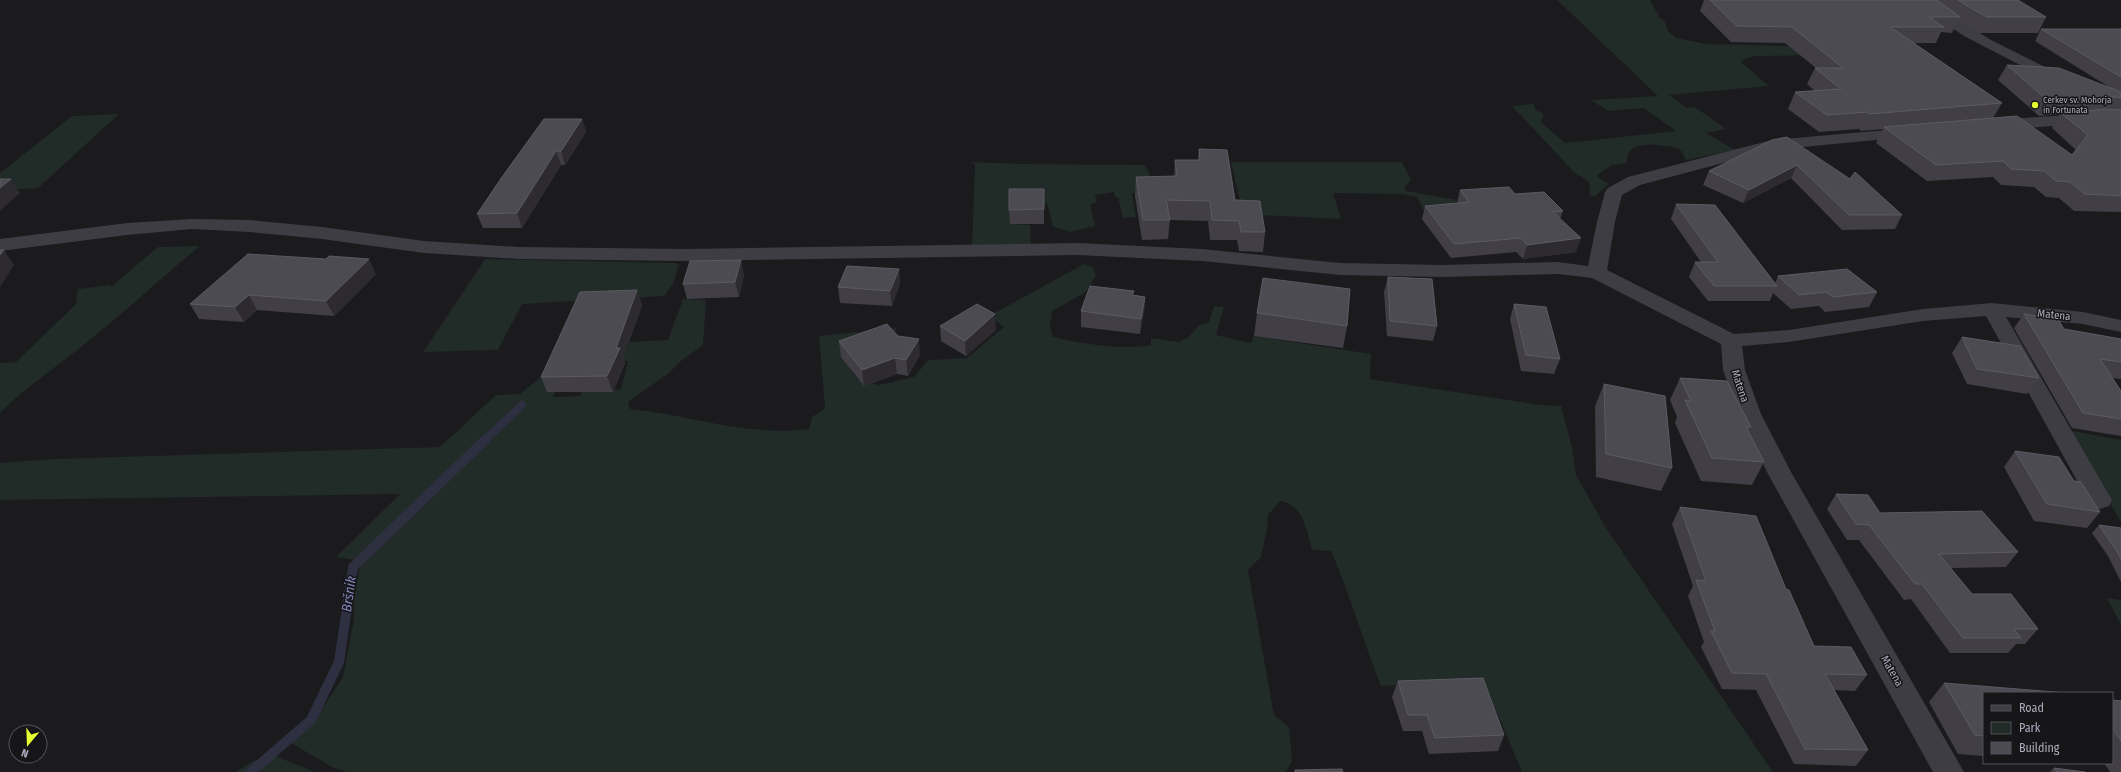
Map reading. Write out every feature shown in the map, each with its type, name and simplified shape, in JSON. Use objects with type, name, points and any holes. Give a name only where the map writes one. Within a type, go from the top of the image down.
[{"type":"street","points":[[1918,0],[1954,26],[2005,54],[2069,84]]},
{"type":"street","points":[[1978,127],[2091,112],[2121,120]]},
{"type":"street","points":[[1597,273],[1600,243],[1614,192],[1634,181],[1772,145],[1922,132]]},
{"type":"street","points":[[0,245],[127,229],[199,224],[250,226],[322,233],[424,247],[520,253],[701,255],[1077,249],[1202,255],[1340,269],[1444,271],[1558,268],[1597,273],[1731,341]]},
{"type":"street","points":[[1992,309],[2100,500]]},
{"type":"street","name":"Matena","points":[[1949,772],[1779,472],[1750,414],[1734,370],[1731,341],[1789,336],[1880,320],[1992,309],[2083,318],[2121,326]]},
{"type":"green space","points":[[1557,0],[1650,0],[1660,18],[1665,21],[1668,31],[1677,38],[1706,44],[1790,46],[1820,55],[1756,56],[1747,58],[1741,62],[1769,86],[1669,95],[1687,108],[1695,107],[1726,129],[1706,133],[1735,150],[1686,160],[1682,152],[1675,147],[1652,145],[1640,146],[1630,151],[1627,163],[1612,165],[1596,176],[1609,184],[1595,196],[1590,196],[1589,182],[1574,172],[1512,106],[1533,104],[1536,110],[1544,114],[1541,122],[1565,143],[1676,131],[1644,108],[1608,111],[1591,100],[1658,96]]},
{"type":"green space","points":[[119,114],[38,188],[0,190],[0,173],[72,116]]},
{"type":"green space","points":[[971,162],[1145,165],[1153,181],[1147,193],[1132,193],[1136,217],[1123,218],[1118,197],[1115,197],[1114,192],[1095,195],[1097,202],[1090,205],[1095,226],[1071,232],[1053,227],[1047,203],[1013,205],[1013,224],[1030,225],[1031,246],[972,247],[975,164]]},
{"type":"green space","points":[[1231,162],[1402,162],[1411,180],[1405,187],[1406,191],[1457,200],[1450,209],[1426,215],[1417,197],[1402,194],[1333,193],[1341,219],[1258,215],[1241,205]]},
{"type":"green space","points":[[200,246],[76,351],[10,403],[0,413],[0,363],[16,362],[76,304],[78,289],[110,285],[111,287],[158,247]]},
{"type":"green space","points":[[485,259],[676,263],[679,265],[673,284],[664,296],[522,304],[498,350],[423,352]]},
{"type":"green space","points":[[1084,264],[1093,267],[1096,275],[1086,292],[1052,311],[1050,327],[1053,337],[1114,347],[1151,345],[1151,338],[1179,342],[1189,337],[1198,326],[1209,322],[1214,306],[1224,307],[1216,335],[1251,343],[1254,336],[1371,354],[1370,379],[1541,405],[1561,406],[1572,447],[1576,475],[1606,528],[1773,772],[1522,772],[1484,682],[1381,686],[1331,551],[1312,550],[1306,527],[1299,513],[1288,503],[1280,501],[1268,515],[1267,530],[1261,557],[1248,570],[1274,715],[1289,727],[1292,761],[1286,772],[347,772],[332,767],[289,742],[312,724],[343,677],[354,619],[354,598],[361,561],[336,557],[400,494],[0,500],[0,463],[54,459],[440,447],[496,395],[520,394],[548,371],[558,346],[668,340],[683,299],[706,300],[703,345],[681,361],[669,373],[628,402],[630,409],[741,428],[786,431],[809,429],[812,417],[825,408],[819,336],[897,328],[890,339],[843,357],[857,379],[879,385],[914,377],[928,360],[967,358],[1004,327],[989,316]],"holes":[[[628,361],[621,389],[583,390],[580,396],[553,397],[568,362]]]},
{"type":"green space","points":[[2067,430],[2121,440],[2121,522]]},
{"type":"green space","points":[[2107,598],[2121,600],[2121,625]]},
{"type":"green space","points":[[273,754],[315,772],[236,772],[251,762]]},
{"type":"building","points":[[1710,0],[1937,0],[1960,17],[1929,17],[1944,27],[1890,27],[2002,103],[1869,114],[1867,112],[1827,115],[1795,92],[1841,89],[1815,68],[1843,68],[1792,27],[1737,26]]},
{"type":"building","points":[[1958,0],[2018,0],[2046,17],[1987,17]]},
{"type":"building","points":[[2041,29],[2121,29],[2121,77]]},
{"type":"building","points":[[2007,65],[2059,68],[2121,92],[2121,98],[2105,96],[2048,101]]},
{"type":"building","points":[[2105,109],[2121,110],[2121,196],[2085,194],[2070,182],[2056,181],[2044,171],[2011,169],[2003,161],[1936,165],[1884,127],[2017,116],[2072,155],[2088,135],[2061,113]]},
{"type":"building","points":[[544,119],[582,119],[561,151],[556,151],[517,213],[477,214],[502,177]]},
{"type":"building","points":[[1787,137],[1850,179],[1855,172],[1902,215],[1849,215],[1797,165],[1749,190],[1709,171],[1772,140]]},
{"type":"building","points":[[1199,149],[1227,150],[1235,200],[1260,201],[1265,232],[1241,232],[1239,221],[1212,220],[1210,201],[1166,200],[1170,220],[1143,220],[1136,177],[1177,176],[1175,160],[1200,160]]},
{"type":"building","points":[[0,179],[11,179],[0,188]]},
{"type":"building","points":[[1509,187],[1515,194],[1544,192],[1563,211],[1553,212],[1581,238],[1527,245],[1521,238],[1454,244],[1425,206],[1469,202],[1460,190]]},
{"type":"building","points":[[1009,189],[1044,189],[1044,209],[1009,210]]},
{"type":"building","points":[[1676,204],[1715,205],[1777,286],[1714,286],[1695,262],[1718,262]]},
{"type":"building","points":[[248,254],[326,259],[329,256],[369,259],[326,301],[249,295],[235,307],[190,304]]},
{"type":"building","points":[[741,260],[735,282],[683,284],[690,261]]},
{"type":"building","points":[[847,266],[899,269],[890,291],[838,287]]},
{"type":"building","points":[[1847,269],[1877,292],[1833,297],[1826,292],[1799,295],[1778,276]]},
{"type":"building","points":[[1388,277],[1432,279],[1437,326],[1390,321]]},
{"type":"building","points":[[1263,278],[1350,289],[1347,326],[1257,313]]},
{"type":"building","points":[[1090,286],[1134,291],[1132,295],[1145,297],[1141,319],[1081,311]]},
{"type":"building","points":[[637,290],[616,348],[620,348],[607,376],[541,377],[580,292]]},
{"type":"building","points":[[977,304],[995,314],[965,341],[940,326]]},
{"type":"building","points":[[1514,304],[1546,307],[1560,359],[1526,355]]},
{"type":"building","points":[[2024,314],[2058,319],[2064,329],[2121,339],[2121,362],[2100,359],[2121,391],[2121,419],[2083,413]]},
{"type":"building","points":[[887,324],[898,336],[919,339],[906,360],[895,358],[862,370],[839,341]]},
{"type":"building","points":[[1962,337],[2020,346],[2039,378],[1977,369]]},
{"type":"building","points":[[1680,378],[1727,381],[1751,427],[1746,427],[1764,462],[1712,458],[1685,400],[1691,401]]},
{"type":"building","points":[[1604,384],[1665,396],[1672,468],[1606,454]]},
{"type":"building","points":[[2015,451],[2059,457],[2074,481],[2081,482],[2100,512],[2047,504]]},
{"type":"building","points":[[1836,494],[1868,495],[1880,513],[1982,511],[2018,552],[1939,554],[1972,594],[2011,594],[2038,629],[2014,629],[2021,638],[1963,638],[1922,584],[1915,584],[1869,525],[1856,524]]},
{"type":"building","points":[[1680,507],[1756,516],[1786,589],[1789,590],[1814,646],[1851,647],[1867,675],[1825,674],[1868,750],[1805,749],[1766,674],[1732,673],[1711,631],[1715,631],[1696,580],[1706,581]]},
{"type":"building","points":[[2099,525],[2121,528],[2121,559],[2115,548]]},
{"type":"building","points":[[1483,678],[1504,735],[1435,738],[1427,715],[1408,715],[1398,681]]},
{"type":"building","points":[[1944,683],[2055,692],[1983,692],[1983,736],[1975,735]]},
{"type":"building","points":[[2113,700],[2121,701],[2121,741],[2113,729]]},
{"type":"building","points":[[2054,768],[2085,772],[2057,772]]},
{"type":"building","points":[[1342,769],[1343,772],[1295,772],[1295,770]]},
{"type":"waterway","name":"Bršnik","points":[[485,440],[522,405]]},
{"type":"waterway","name":"Bršnik","points":[[251,772],[311,720],[339,662],[353,567],[486,439]]},
{"type":"place","name":"Cerkev sv. Mohorja in Fortunata","points":[[2035,105]]}]
